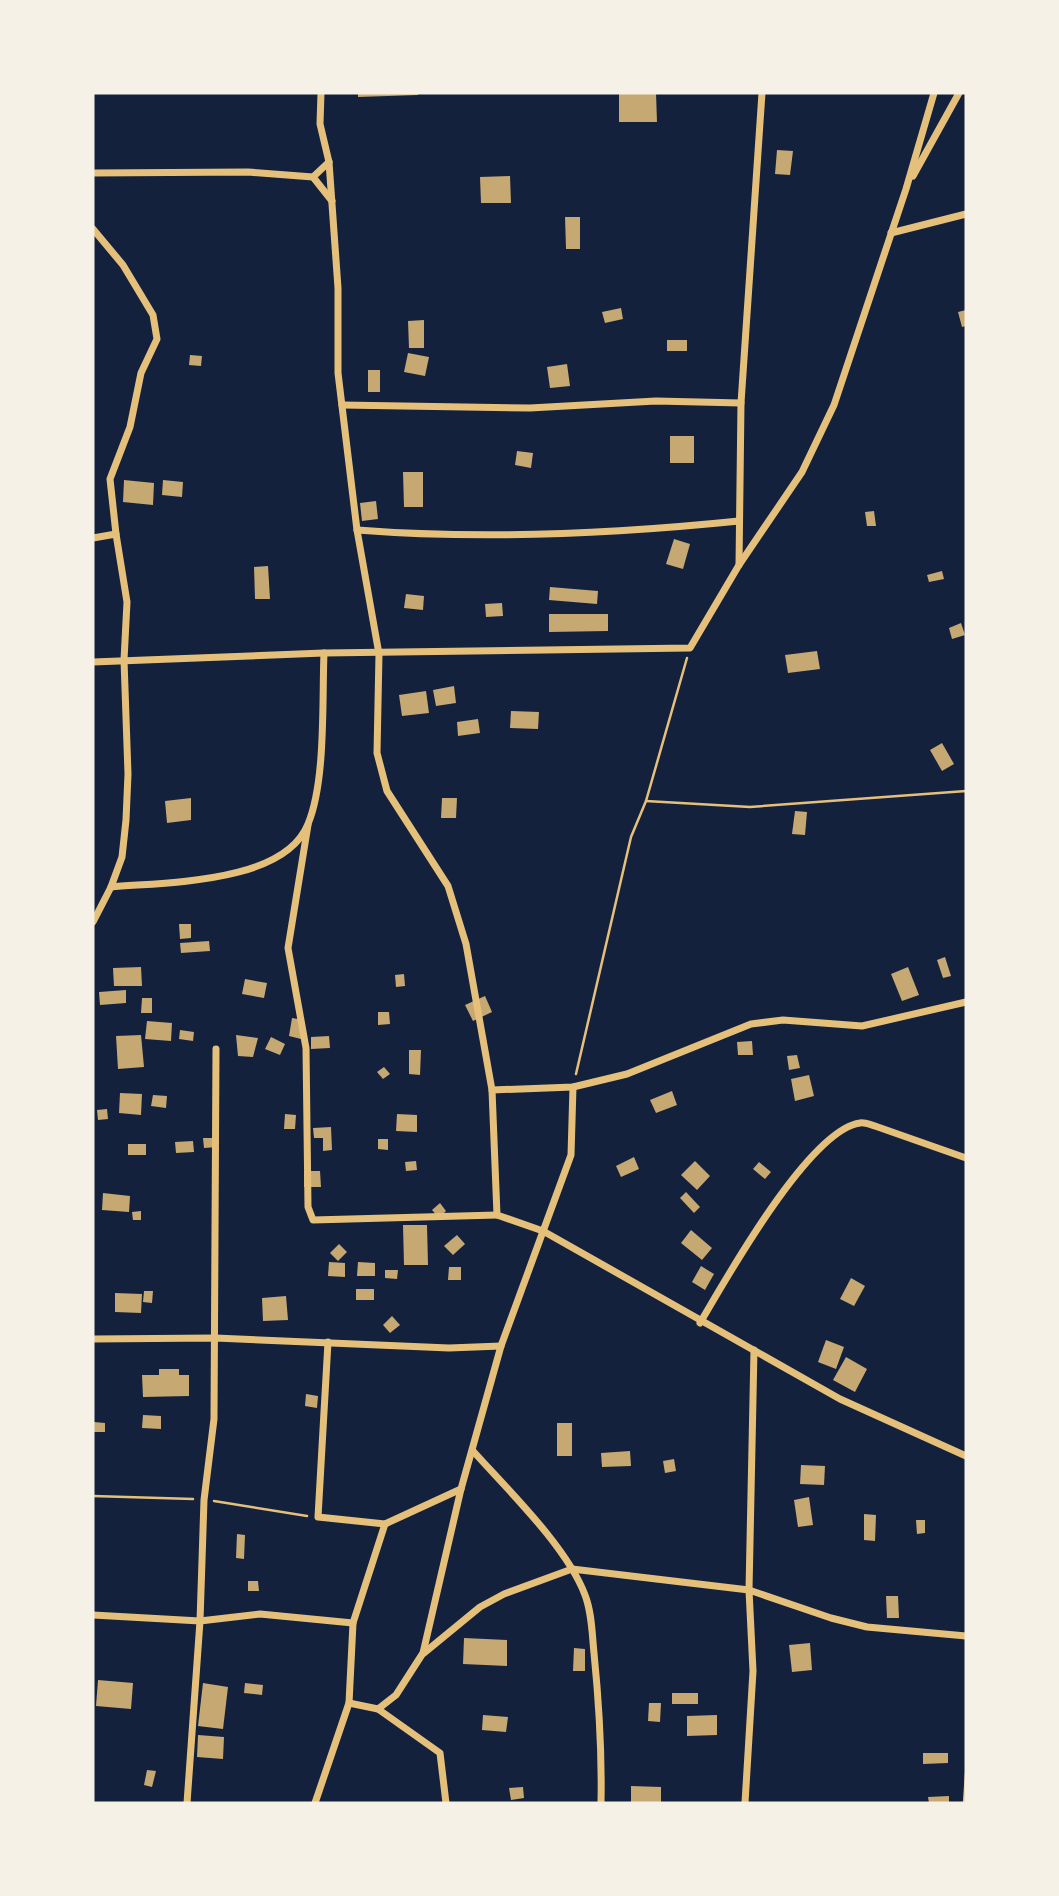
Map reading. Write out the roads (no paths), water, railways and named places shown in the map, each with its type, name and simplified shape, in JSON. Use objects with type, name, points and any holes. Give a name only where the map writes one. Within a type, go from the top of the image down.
[{"type":"street","points":[[321,93],[320,124],[329,162],[333,202],[338,288],[338,373],[357,530],[379,654],[377,753],[387,791],[448,887],[466,944],[492,1090],[497,1215]]},
{"type":"street","points":[[739,565],[741,403],[762,93]]},
{"type":"street","points":[[93,662],[324,653],[690,648],[739,565],[802,472],[834,405],[906,189],[934,93]]},
{"type":"street","points":[[906,189],[959,93]]},
{"type":"street","points":[[313,177],[329,162]]},
{"type":"street","points":[[93,173],[248,172],[313,177],[333,202]]},
{"type":"street","points":[[891,233],[966,214]]},
{"type":"street","points":[[93,229],[123,265],[153,314],[157,339],[141,373],[130,427],[110,479],[127,601],[124,660],[128,774],[122,857],[111,887],[93,922]]},
{"type":"street","points":[[342,405],[530,408],[656,401],[741,403]]},
{"type":"street","points":[[357,530],[412,534],[608,534],[739,522]]},
{"type":"street","points":[[93,538],[116,534]]},
{"type":"street","points":[[324,653],[318,778],[288,948],[306,1048],[308,1207],[313,1220],[497,1215],[543,1231],[700,1323],[840,1399],[966,1456]]},
{"type":"street","points":[[111,887],[217,877],[257,867],[289,849],[308,825]]},
{"type":"street","points":[[492,1090],[573,1087],[626,1074],[751,1024],[783,1020],[862,1026],[966,1002]]},
{"type":"street","points":[[187,1803],[200,1621],[204,1500],[214,1419],[216,1049]]},
{"type":"street","points":[[424,1653],[461,1489],[501,1346],[571,1155],[573,1087]]},
{"type":"street","points":[[700,1323],[748,1242],[804,1166],[820,1147],[841,1132],[860,1123],[875,1126],[966,1158]]},
{"type":"street","points":[[93,1339],[215,1338],[449,1348],[501,1346]]},
{"type":"street","points":[[328,1342],[318,1517],[385,1524],[461,1489]]},
{"type":"street","points":[[746,1803],[753,1671],[749,1590],[754,1350]]},
{"type":"street","points":[[473,1451],[572,1569],[590,1613],[598,1697],[601,1803]]},
{"type":"street","points":[[315,1803],[349,1703],[352,1623],[385,1524]]},
{"type":"street","points":[[378,1709],[396,1695],[424,1653],[480,1607],[504,1594],[572,1569],[749,1590],[831,1618],[867,1627],[966,1636]]},
{"type":"street","points":[[93,1615],[200,1621],[260,1614],[352,1623]]},
{"type":"street","points":[[349,1703],[378,1709],[440,1753],[446,1803]]}]
